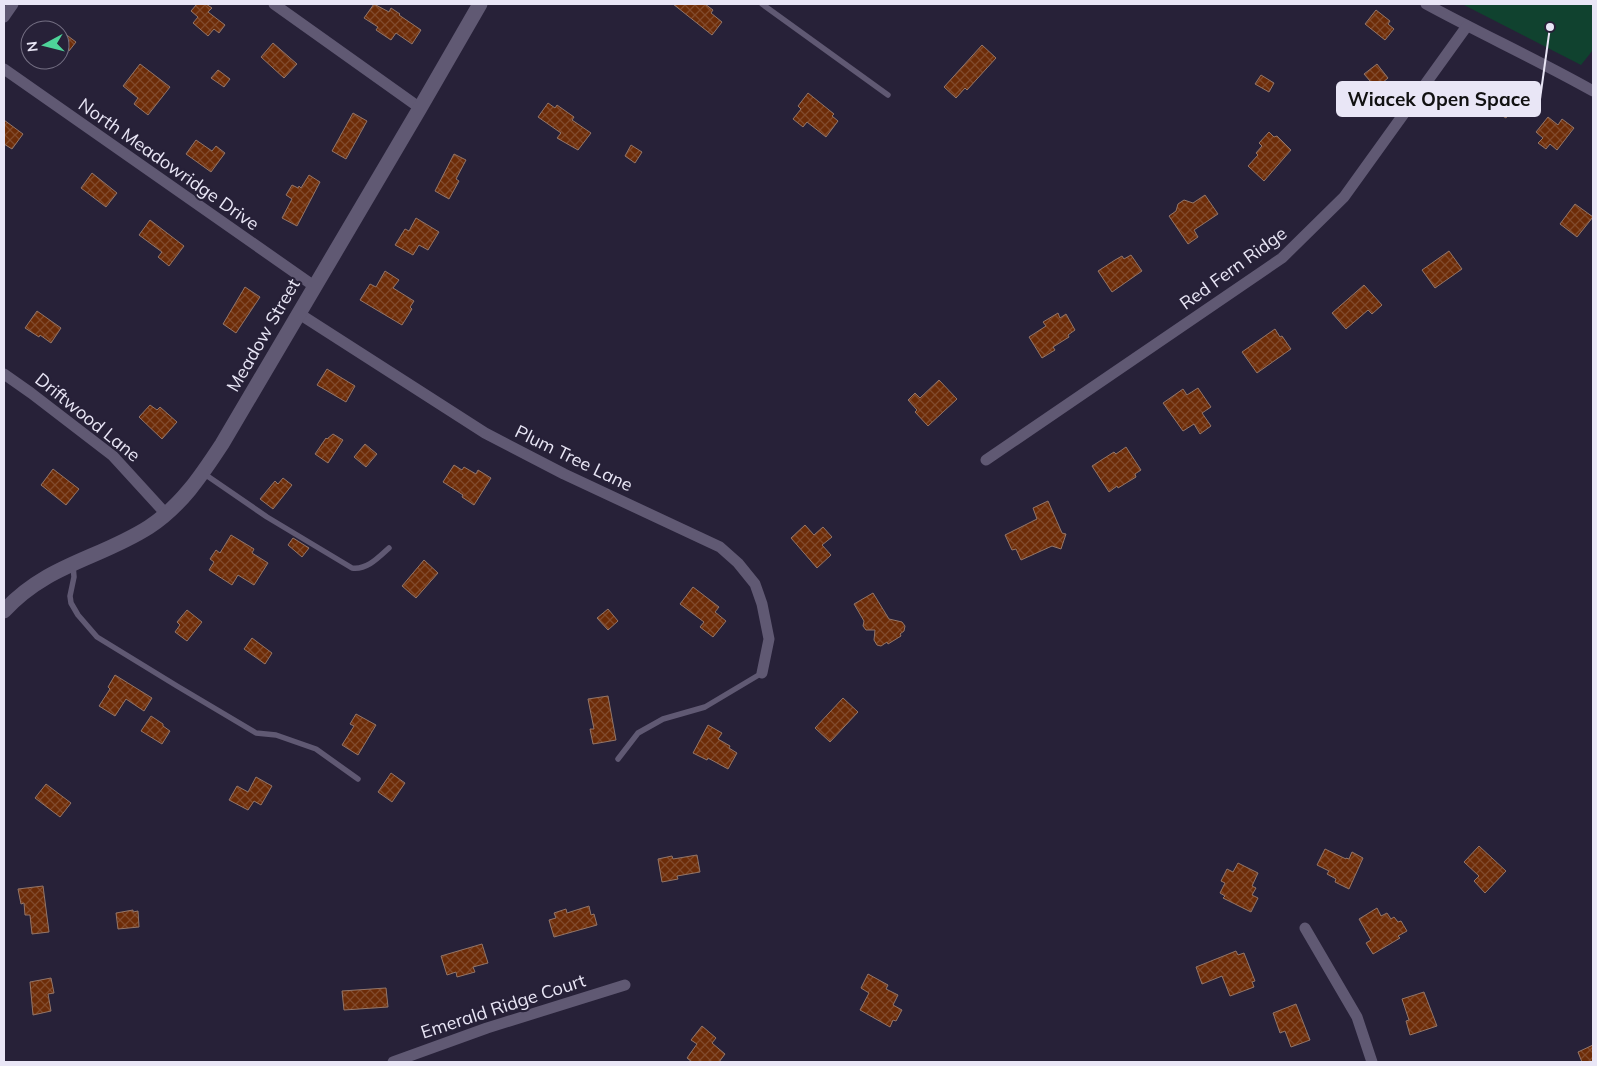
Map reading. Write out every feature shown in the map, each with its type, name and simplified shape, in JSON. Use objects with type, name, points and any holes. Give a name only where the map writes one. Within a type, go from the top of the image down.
[{"type":"street","points":[[4,17],[12,4]]},
{"type":"street","points":[[274,4],[420,108]]},
{"type":"street","name":"Meadow Street","points":[[4,611],[16,598],[41,579],[72,563],[134,536],[166,514],[191,490],[203,473],[480,4]]},
{"type":"street","points":[[1426,4],[1593,91]]},
{"type":"street","name":"Red Fern Ridge","points":[[986,460],[1282,258],[1344,197],[1467,26]]},
{"type":"street","name":"North Meadowridge Drive","points":[[4,69],[314,286]]},
{"type":"street","name":"Plum Tree Lane","points":[[298,313],[485,433],[564,474],[720,547],[738,563],[755,584],[762,604],[769,638],[762,673]]},
{"type":"street","name":"Driftwood Lane","points":[[4,374],[31,392],[114,456],[166,514]]},
{"type":"street","points":[[1305,928],[1357,1017],[1372,1062]]},
{"type":"street","name":"Emerald Ridge Court","points":[[393,1062],[487,1028],[625,985]]},
{"type":"lane","points":[[762,4],[888,95]]},
{"type":"lane","points":[[203,473],[268,517],[352,568],[366,567],[389,548]]},
{"type":"lane","points":[[72,563],[74,577],[70,596],[71,603],[78,615],[97,636],[256,733],[276,736],[316,749],[358,779]]},
{"type":"lane","points":[[618,759],[638,733],[663,719],[705,707],[762,673]]},
{"type":"green space","points":[[1462,4],[1593,4],[1593,50],[1581,65]]},
{"type":"building","points":[[197,4],[206,4],[212,8],[208,12],[225,25],[219,33],[214,29],[208,36],[193,23],[198,17],[191,11]]},
{"type":"building","points":[[374,4],[389,12],[391,8],[421,30],[412,44],[396,33],[391,40],[376,30],[378,27],[364,18]]},
{"type":"building","points":[[673,4],[705,4],[713,10],[711,13],[722,22],[712,35]]},
{"type":"building","points":[[1376,10],[1390,21],[1388,24],[1394,29],[1385,40],[1365,24]]},
{"type":"building","points":[[70,38],[76,42],[70,50]]},
{"type":"building","points":[[273,43],[297,64],[284,78],[261,57]]},
{"type":"building","points":[[982,45],[996,58],[967,90],[965,88],[956,98],[944,87]]},
{"type":"building","points":[[140,64],[170,87],[148,115],[134,104],[138,98],[123,86]]},
{"type":"building","points":[[1377,64],[1388,78],[1376,88],[1364,74]]},
{"type":"building","points":[[218,70],[230,79],[224,87],[211,78]]},
{"type":"building","points":[[1261,75],[1274,83],[1269,92],[1255,84]]},
{"type":"building","points":[[1473,86],[1489,95],[1492,90],[1515,103],[1506,118],[1480,103],[1478,106],[1466,99]]},
{"type":"building","points":[[808,93],[834,114],[832,116],[838,121],[826,137],[807,122],[803,127],[793,119],[801,109],[798,106]]},
{"type":"building","points":[[548,103],[555,108],[557,105],[574,117],[572,120],[591,133],[578,150],[557,138],[561,133],[538,117]]},
{"type":"building","points":[[353,113],[367,121],[346,159],[332,151]]},
{"type":"building","points":[[1548,117],[1558,125],[1562,119],[1574,128],[1557,150],[1550,144],[1546,149],[1538,143],[1543,138],[1536,132]]},
{"type":"building","points":[[4,120],[23,134],[12,149],[4,144]]},
{"type":"building","points":[[1269,132],[1274,137],[1277,136],[1291,150],[1264,181],[1248,166],[1258,155],[1256,153],[1262,146],[1259,143]]},
{"type":"building","points":[[196,140],[212,151],[216,146],[225,153],[211,172],[186,154]]},
{"type":"building","points":[[631,145],[642,152],[635,163],[625,156]]},
{"type":"building","points":[[454,154],[466,160],[456,179],[459,181],[449,199],[435,191]]},
{"type":"building","points":[[92,173],[117,193],[106,207],[81,188]]},
{"type":"building","points":[[309,175],[320,182],[297,226],[282,218],[292,199],[286,195],[292,185],[301,188]]},
{"type":"building","points":[[1205,195],[1218,214],[1194,230],[1198,237],[1188,244],[1169,216],[1176,211],[1178,204],[1184,200],[1193,203]]},
{"type":"building","points":[[1575,204],[1593,217],[1577,237],[1560,224]]},
{"type":"building","points":[[416,218],[439,232],[428,250],[419,245],[413,255],[395,245],[405,229],[409,231]]},
{"type":"building","points":[[150,220],[184,246],[169,266],[158,257],[162,252],[139,235]]},
{"type":"building","points":[[1449,251],[1462,269],[1435,288],[1422,270]]},
{"type":"building","points":[[1131,255],[1142,271],[1112,292],[1098,271],[1122,256],[1124,259]]},
{"type":"building","points":[[385,271],[399,280],[393,288],[414,301],[410,307],[412,309],[402,325],[360,300],[370,284],[376,287]]},
{"type":"building","points":[[1364,285],[1382,305],[1372,314],[1368,310],[1346,329],[1332,313]]},
{"type":"building","points":[[245,287],[260,297],[236,333],[223,324]]},
{"type":"building","points":[[37,311],[61,328],[51,343],[25,328]]},
{"type":"building","points":[[1058,313],[1060,318],[1066,314],[1075,330],[1068,335],[1069,337],[1053,347],[1055,350],[1042,358],[1029,337],[1046,326],[1043,322]]},
{"type":"building","points":[[1275,329],[1291,349],[1257,373],[1242,352]]},
{"type":"building","points":[[327,369],[355,386],[346,402],[317,385]]},
{"type":"building","points":[[939,380],[957,399],[928,426],[915,412],[917,410],[908,400],[915,393],[920,398]]},
{"type":"building","points":[[1198,388],[1211,407],[1202,413],[1211,426],[1200,434],[1194,424],[1183,431],[1163,403],[1183,389],[1187,395]]},
{"type":"building","points":[[150,405],[157,410],[160,407],[177,422],[162,439],[139,417]]},
{"type":"building","points":[[333,434],[343,440],[328,463],[315,454],[326,438]]},
{"type":"building","points":[[365,444],[377,454],[366,467],[354,457]]},
{"type":"building","points":[[1126,447],[1141,470],[1135,474],[1136,477],[1109,492],[1092,466]]},
{"type":"building","points":[[454,465],[462,470],[464,467],[476,474],[478,470],[491,478],[474,505],[443,482]]},
{"type":"building","points":[[53,469],[79,489],[66,505],[41,485]]},
{"type":"building","points":[[283,478],[292,485],[273,509],[260,499],[275,481],[278,484]]},
{"type":"building","points":[[1048,501],[1062,533],[1066,534],[1061,549],[1052,546],[1021,560],[1016,549],[1012,550],[1005,535],[1037,519],[1033,508]]},
{"type":"building","points":[[805,525],[814,535],[823,527],[832,537],[822,545],[831,555],[817,568],[791,538]]},
{"type":"building","points":[[231,535],[254,549],[252,553],[268,563],[254,585],[238,575],[232,585],[209,570],[214,562],[210,559],[216,550],[220,553]]},
{"type":"building","points":[[293,538],[309,548],[302,557],[288,545]]},
{"type":"building","points":[[424,560],[438,573],[416,598],[402,586]]},
{"type":"building","points":[[693,587],[719,607],[715,612],[726,621],[713,637],[700,627],[704,622],[680,604]]},
{"type":"building","points":[[873,593],[889,619],[902,622],[905,626],[904,631],[900,634],[901,636],[881,646],[877,645],[874,640],[875,630],[866,630],[863,626],[864,621],[854,604]]},
{"type":"building","points":[[608,609],[618,621],[608,630],[597,618]]},
{"type":"building","points":[[187,610],[202,622],[187,641],[175,632],[180,625],[177,622]]},
{"type":"building","points":[[252,638],[272,653],[265,664],[244,649]]},
{"type":"building","points":[[115,675],[152,698],[144,711],[126,699],[115,716],[99,706],[110,689],[108,687]]},
{"type":"building","points":[[608,696],[616,740],[593,744],[590,729],[594,729],[588,699]]},
{"type":"building","points":[[843,698],[858,712],[830,742],[815,728]]},
{"type":"building","points":[[356,714],[376,725],[358,755],[342,745],[354,726],[350,724]]},
{"type":"building","points":[[151,716],[170,731],[162,744],[141,731]]},
{"type":"building","points":[[708,725],[722,733],[718,739],[737,753],[728,769],[708,758],[707,760],[693,753]]},
{"type":"building","points":[[391,773],[405,783],[392,802],[378,792]]},
{"type":"building","points":[[256,777],[272,786],[261,805],[254,801],[248,810],[229,800],[237,786],[248,792]]},
{"type":"building","points":[[46,784],[71,803],[60,817],[35,798]]},
{"type":"building","points":[[1479,846],[1506,871],[1485,893],[1474,881],[1479,876],[1464,862]]},
{"type":"building","points":[[1325,849],[1346,859],[1349,859],[1352,852],[1363,858],[1349,889],[1335,882],[1336,879],[1327,874],[1329,871],[1317,865]]},
{"type":"building","points":[[697,855],[700,872],[677,876],[678,879],[662,882],[658,859],[672,856],[673,859]]},
{"type":"building","points":[[1238,863],[1258,873],[1252,886],[1256,888],[1252,895],[1258,898],[1251,912],[1223,898],[1225,896],[1220,893],[1225,883],[1221,881],[1227,869],[1233,872]]},
{"type":"building","points":[[43,886],[49,932],[32,934],[30,915],[25,915],[24,903],[21,904],[18,889]]},
{"type":"building","points":[[589,906],[591,915],[594,914],[597,925],[554,937],[549,920],[556,918],[554,913],[566,909],[567,913]]},
{"type":"building","points":[[1377,908],[1381,916],[1387,913],[1391,919],[1394,917],[1398,922],[1401,921],[1407,931],[1398,936],[1400,938],[1373,954],[1366,943],[1371,940],[1359,919]]},
{"type":"building","points":[[133,910],[133,912],[138,911],[139,927],[118,929],[116,913]]},
{"type":"building","points":[[482,944],[488,963],[473,967],[475,972],[457,977],[456,972],[447,975],[441,956]]},
{"type":"building","points":[[1236,951],[1238,955],[1244,953],[1255,981],[1252,982],[1254,987],[1230,996],[1222,976],[1202,984],[1196,967]]},
{"type":"building","points":[[868,974],[888,985],[886,989],[898,995],[893,1005],[902,1010],[896,1021],[893,1020],[890,1027],[860,1010],[869,993],[861,988]]},
{"type":"building","points":[[51,978],[54,993],[48,994],[51,1011],[33,1015],[30,982]]},
{"type":"building","points":[[386,988],[388,1007],[344,1010],[342,991]]},
{"type":"building","points":[[1424,992],[1437,1026],[1410,1035],[1406,1021],[1409,1020],[1402,999]]},
{"type":"building","points":[[1296,1004],[1310,1040],[1291,1047],[1285,1031],[1280,1033],[1273,1013]]},
{"type":"building","points":[[702,1026],[716,1038],[712,1043],[725,1054],[719,1062],[692,1062],[687,1058],[697,1044],[691,1040]]},
{"type":"building","points":[[1593,1045],[1593,1062],[1582,1062],[1578,1052]]},
{"type":"place","name":"Wiacek Open Space","points":[[1550,27]]}]
